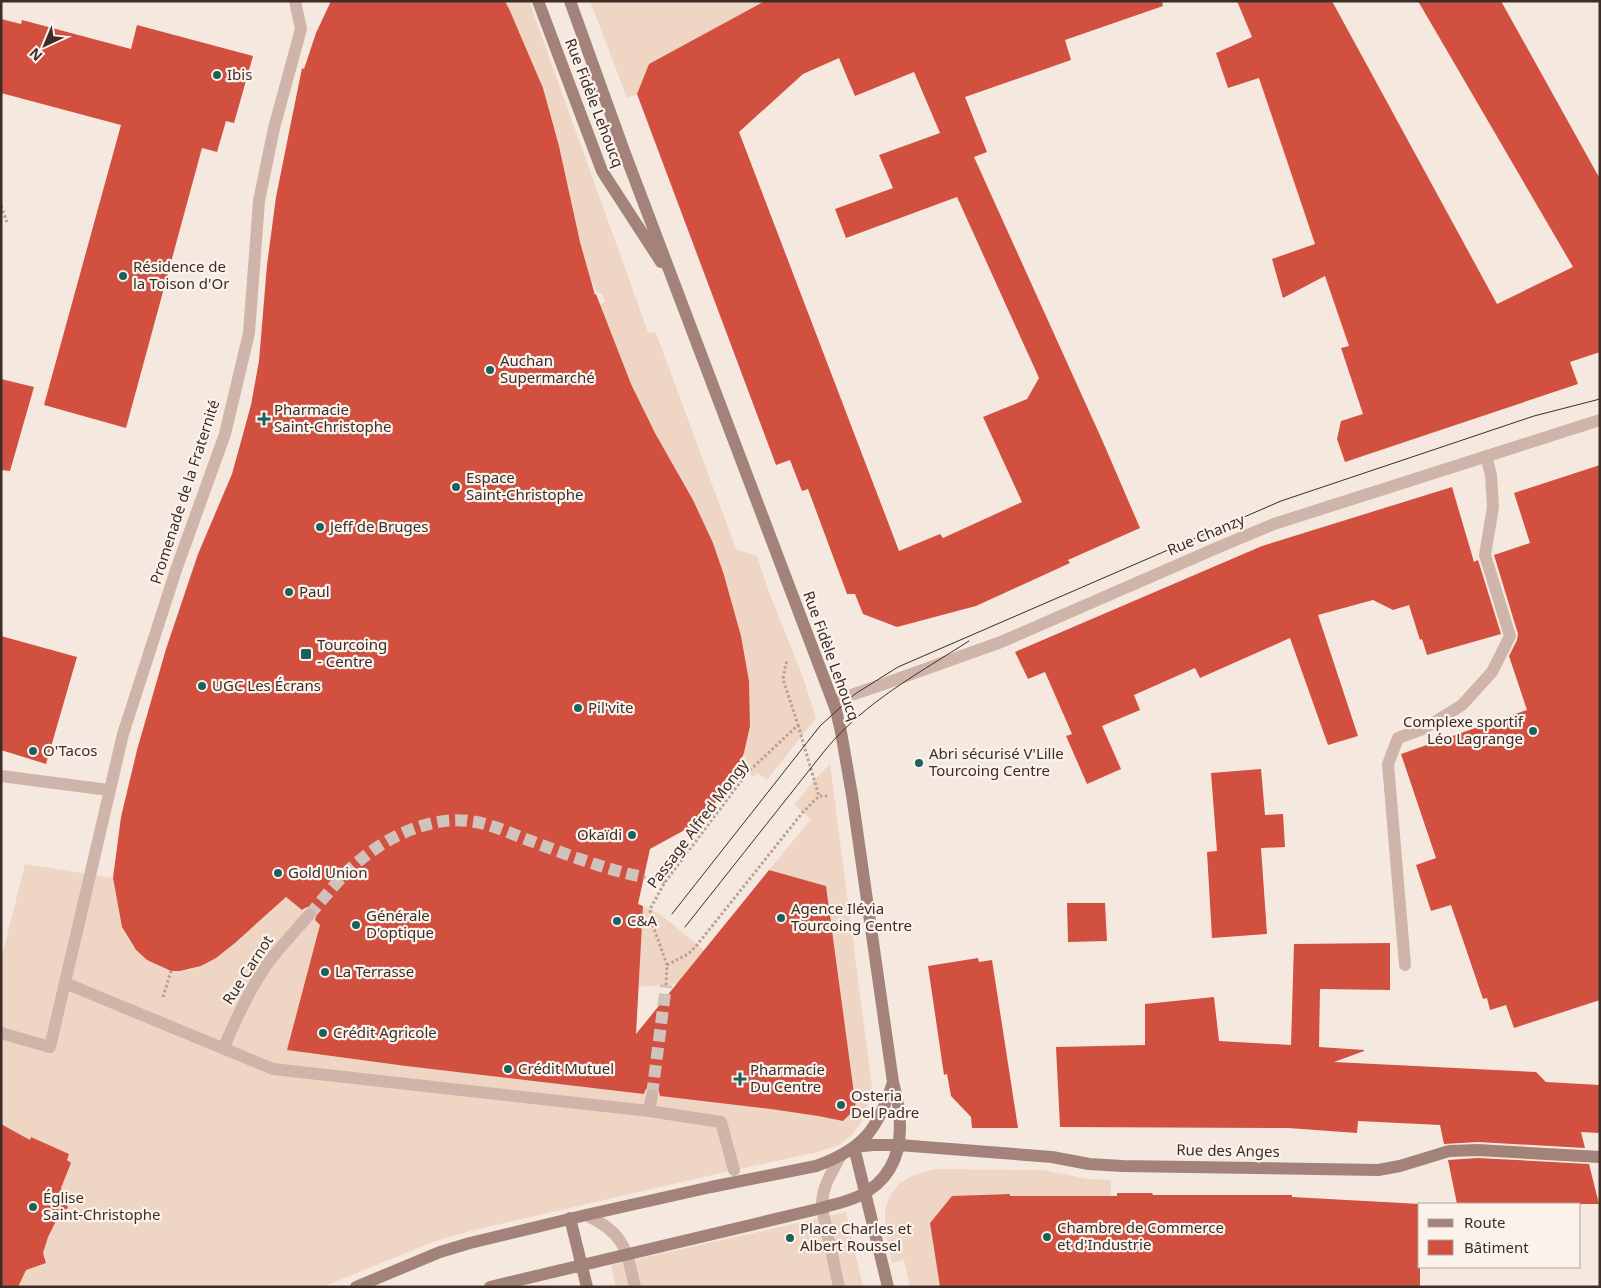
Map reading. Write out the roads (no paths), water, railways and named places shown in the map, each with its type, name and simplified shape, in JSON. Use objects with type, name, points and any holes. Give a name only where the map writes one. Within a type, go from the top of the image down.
[{"type":"main road","name":"Rue Fidèle Lehoucq","points":[[538,1],[602,171],[677,288]]},
{"type":"main road","name":"Rue Fidèle Lehoucq","points":[[570,1],[624,152],[833,701],[841,732],[852,795],[893,1082],[899,1103],[901,1117],[899,1145]]},
{"type":"main road","name":"Rue Fidèle Lehoucq","points":[[854,1147],[869,1133],[878,1121],[893,1082]]},
{"type":"main road","name":"Rue des Anges","points":[[854,1147],[899,1145],[1052,1157],[1089,1164],[1122,1166],[1378,1170],[1400,1166],[1449,1151],[1478,1150],[1600,1157]]},
{"type":"main road","points":[[490,1287],[851,1200],[866,1192],[888,1171],[896,1156],[899,1145]]},
{"type":"main road","points":[[356,1287],[440,1252],[470,1243],[586,1214],[816,1166],[840,1157],[854,1147],[888,1287]]},
{"type":"main road","points":[[570,1218],[587,1287]]},
{"type":"street","name":"Promenade de la Fraternité","points":[[1,1033],[50,1047],[123,734],[176,570],[225,434],[249,333],[259,201],[274,128],[301,29],[295,1]]},
{"type":"street","name":"Rue Chanzy","points":[[833,701],[1001,642],[1274,524],[1600,420]]},
{"type":"street","points":[[1405,966],[1388,764],[1398,738],[1425,728],[1462,705],[1492,672],[1510,636],[1485,555],[1493,507],[1491,475],[1486,456]]},
{"type":"street","points":[[1,776],[109,790]]},
{"type":"street","name":"Rue Carnot","points":[[224,1047],[243,1003],[255,983],[275,954],[309,915]]},
{"type":"street","points":[[65,983],[224,1047],[273,1069],[650,1111],[722,1122],[734,1170]]},
{"type":"street","points":[[650,1111],[652,1095]]},
{"type":"street","points":[[839,1287],[822,1208],[822,1195],[826,1183],[840,1157]]},
{"type":"street","points":[[586,1214],[606,1225],[622,1242],[628,1254],[635,1287]]},
{"type":"tunnel","points":[[309,915],[349,870],[375,849],[413,829],[441,821],[455,820],[485,824],[586,861],[643,877]]},
{"type":"tunnel","points":[[652,1095],[666,985]]},
{"type":"tram line","points":[[672,914],[820,726],[855,694],[898,667],[1281,501],[1534,416],[1600,399]]},
{"type":"tram line","points":[[685,927],[841,732],[893,689],[969,641]]},
{"type":"place","name":"Ibis","points":[[217,75]]},
{"type":"place","name":"Résidence de la Toison d'Or","points":[[123,276]]},
{"type":"place","name":"Auchan Supermarché","points":[[490,370]]},
{"type":"place","name":"Pharmacie Saint-Christophe","points":[[264,419]]},
{"type":"place","name":"Espace Saint-Christophe","points":[[456,487]]},
{"type":"place","name":"Jeff de Bruges","points":[[320,527]]},
{"type":"place","name":"Paul","points":[[289,592]]},
{"type":"place","name":"Tourcoing - Centre","points":[[306,654]]},
{"type":"place","name":"UGC Les Écrans","points":[[202,686]]},
{"type":"place","name":"Pil'vite","points":[[578,708]]},
{"type":"place","name":"Complexe sportif Léo Lagrange","points":[[1533,731]]},
{"type":"place","name":"O'Tacos","points":[[33,751]]},
{"type":"place","name":"Abri sécurisé V'Lille Tourcoing Centre","points":[[919,763]]},
{"type":"place","name":"Okaïdi","points":[[632,835]]},
{"type":"place","name":"Gold Union","points":[[278,873]]},
{"type":"place","name":"Agence Ilévia Tourcoing Centre","points":[[781,918]]},
{"type":"place","name":"C&A","points":[[617,921]]},
{"type":"place","name":"Générale D'optique","points":[[356,925]]},
{"type":"place","name":"La Terrasse","points":[[325,972]]},
{"type":"place","name":"Crédit Agricole","points":[[323,1033]]},
{"type":"place","name":"Crédit Mutuel","points":[[508,1069]]},
{"type":"place","name":"Pharmacie Du Centre","points":[[740,1079]]},
{"type":"place","name":"Osteria Del Padre","points":[[841,1105]]},
{"type":"place","name":"Église Saint-Christophe","points":[[33,1207]]},
{"type":"place","name":"Chambre de Commerce et d'Industrie","points":[[1047,1237]]},
{"type":"place","name":"Place Charles et Albert Roussel","points":[[790,1238]]}]
